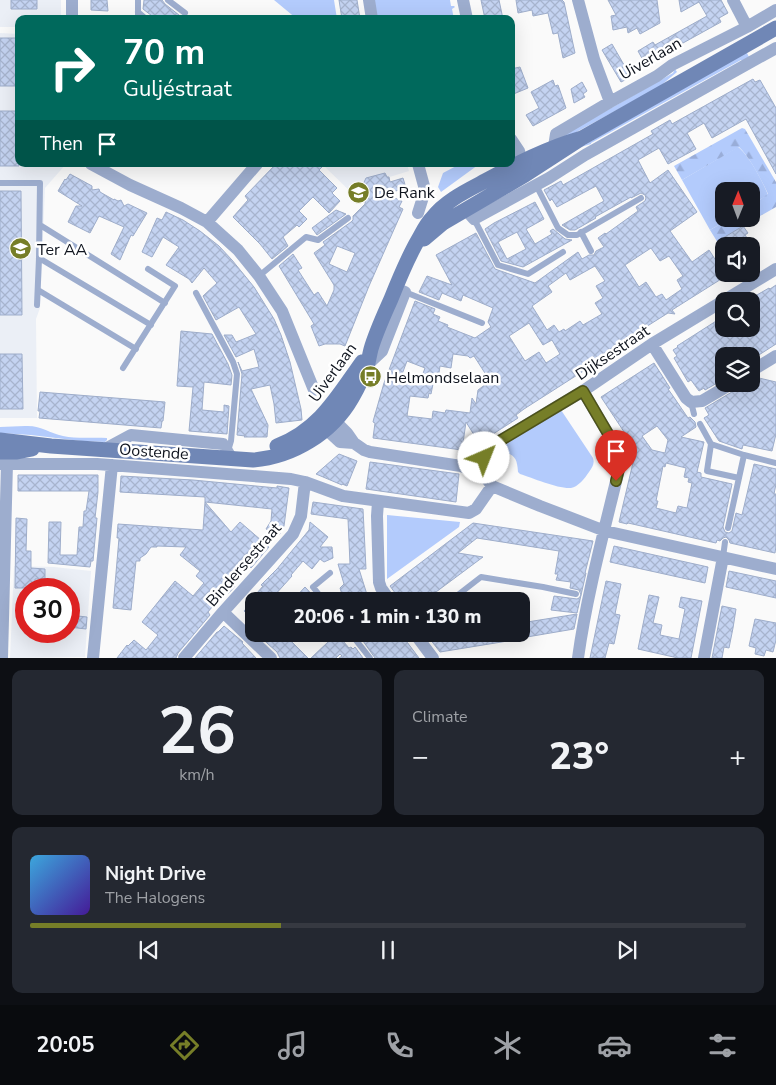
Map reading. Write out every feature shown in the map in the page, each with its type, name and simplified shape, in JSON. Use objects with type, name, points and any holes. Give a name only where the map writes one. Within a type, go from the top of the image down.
[{"type":"main road","name":"Uiverlaan","points":[[327,423],[338,397],[371,348],[400,290],[410,254],[426,224],[438,211],[461,194],[521,170],[582,138],[776,28]]},
{"type":"main road","name":"Uiverlaan","points":[[410,254],[443,223],[470,214],[521,170]]},
{"type":"main road","name":"Uiverlaan","points":[[327,423],[347,406],[353,397],[367,365],[371,348]]},
{"type":"main road","name":"Oostende","points":[[0,440],[51,446],[230,455],[259,460],[281,455],[307,444],[327,423]]},
{"type":"main road","name":"Oostende","points":[[2,460],[17,452],[51,446]]},
{"type":"street","points":[[72,0],[72,15]]},
{"type":"street","points":[[369,0],[371,15]]},
{"type":"street","points":[[463,0],[466,15]]},
{"type":"street","points":[[578,0],[594,59],[610,102]]},
{"type":"street","points":[[733,0],[747,27]]},
{"type":"street","name":"Uiverlaan","points":[[560,148],[556,134],[657,76],[672,64],[747,27],[776,10]]},
{"type":"street","name":"Uiverlaan","points":[[521,170],[549,178],[585,155],[775,52]]},
{"type":"street","points":[[515,145],[519,151],[521,170]]},
{"type":"street","points":[[560,148],[585,155]]},
{"type":"street","points":[[97,167],[207,222],[238,250],[259,276],[282,311],[314,390]]},
{"type":"street","points":[[207,222],[254,167]]},
{"type":"street","points":[[418,213],[424,194],[424,186],[419,167]]},
{"type":"street","name":"Dijksestraat","points":[[474,470],[493,445],[583,391],[652,344],[776,269]]},
{"type":"street","name":"Uiverlaan","points":[[367,365],[382,351],[400,290]]},
{"type":"street","points":[[652,344],[692,408],[696,403],[717,392]]},
{"type":"street","points":[[760,366],[776,356]]},
{"type":"street","points":[[578,658],[583,596],[605,531],[620,465],[620,454],[583,391]]},
{"type":"street","points":[[327,423],[340,442],[354,443],[370,452],[461,466],[474,470],[486,478],[492,486],[605,531],[776,569]]},
{"type":"street","points":[[2,460],[2,658]]},
{"type":"street","name":"Oostende","points":[[2,460],[291,479],[343,496],[469,513],[476,509],[492,486]]},
{"type":"street","points":[[93,658],[112,466]]},
{"type":"street","name":"Bindersestraat","points":[[184,658],[292,534],[301,516],[305,482]]},
{"type":"street","points":[[378,502],[379,582],[384,592]]},
{"type":"street","points":[[704,658],[723,556]]},
{"type":"street","points":[[223,612],[271,658]]},
{"type":"street","points":[[421,642],[434,658]]},
{"type":"lane","points":[[138,0],[138,15]]},
{"type":"lane","points":[[168,0],[184,13]]},
{"type":"lane","points":[[521,170],[558,228],[568,235],[577,235],[641,198]]},
{"type":"lane","points":[[0,183],[40,183],[37,305]]},
{"type":"lane","points":[[470,214],[498,266],[528,274],[563,252]]},
{"type":"lane","points":[[259,276],[306,237],[318,240],[348,218]]},
{"type":"lane","points":[[40,225],[165,303]]},
{"type":"lane","points":[[581,232],[591,251]]},
{"type":"lane","points":[[39,258],[151,325]]},
{"type":"lane","points":[[123,368],[175,286],[148,269]]},
{"type":"lane","points":[[38,290],[136,349]]},
{"type":"lane","points":[[400,290],[482,323]]},
{"type":"lane","points":[[196,293],[233,362],[237,374],[230,455]]},
{"type":"lane","points":[[700,424],[711,444],[707,471],[739,478]]},
{"type":"lane","points":[[711,444],[776,463]]},
{"type":"lane","points":[[728,528],[744,455]]},
{"type":"lane","points":[[723,556],[725,542]]},
{"type":"lane","points":[[316,592],[312,587],[330,573]]},
{"type":"lane","points":[[462,592],[481,577],[543,587],[583,596]]},
{"type":"lane","points":[[357,642],[370,658]]},
{"type":"shaded area","points":[[0,0],[61,0],[61,15],[15,15],[15,27],[0,27]]},
{"type":"shaded area","name":"Ter AA","points":[[0,33],[15,34],[15,167],[63,167],[45,188],[40,308],[36,319],[37,418],[0,418]]},
{"type":"shaded area","name":"De Rank","points":[[325,167],[408,167],[409,171],[370,183],[361,202]]},
{"type":"shaded area","points":[[14,566],[54,567],[91,571],[85,657],[10,658]]},
{"type":"green space","points":[[274,0],[334,0],[336,15],[292,15]]},
{"type":"green space","points":[[373,0],[450,0],[451,6],[455,7],[452,9],[453,15],[375,15]]},
{"type":"green space","points":[[746,51],[749,57],[591,144],[581,147]]},
{"type":"green space","points":[[675,69],[677,72],[659,87],[562,140],[560,137],[673,73]]},
{"type":"green space","points":[[742,128],[745,129],[776,182],[776,207],[760,216],[760,200],[768,194],[751,162],[739,147],[682,180],[674,166]]},
{"type":"green space","points":[[738,147],[751,162],[768,195],[760,200],[760,182],[715,182],[715,227],[710,230],[682,180]]},
{"type":"green space","points":[[454,167],[475,167],[441,192],[438,187],[443,173]]},
{"type":"green space","points":[[715,227],[743,228],[728,237],[715,238],[710,230]]},
{"type":"green space","points":[[561,410],[594,460],[585,477],[579,484],[571,488],[553,485],[520,474],[514,457],[500,449]]},
{"type":"green space","points":[[31,426],[63,436],[107,438],[107,440],[105,442],[81,441],[0,433],[0,427]]},
{"type":"green space","points":[[387,515],[460,522],[459,527],[387,579]]},
{"type":"building","points":[[11,0],[37,0],[37,9],[11,9]]},
{"type":"building","points":[[91,0],[107,0],[108,11],[91,10]]},
{"type":"building","points":[[144,0],[162,0],[179,15],[151,15],[143,9]]},
{"type":"building","points":[[339,0],[357,0],[359,15],[341,15]]},
{"type":"building","points":[[481,0],[499,0],[502,15],[484,15]]},
{"type":"building","points":[[516,0],[562,0],[575,53],[563,58],[558,33],[553,34],[548,13],[533,16],[532,10],[518,13]]},
{"type":"building","points":[[608,0],[657,0],[660,23],[640,34],[637,28],[628,33],[627,27],[613,30],[611,16],[616,15]]},
{"type":"building","points":[[679,0],[721,0],[728,13],[719,18],[721,22],[645,64],[638,51],[653,42],[655,45],[707,16],[699,2],[681,12]]},
{"type":"building","points":[[0,38],[15,38],[15,86],[0,86]]},
{"type":"building","points":[[612,44],[631,77],[621,82],[602,50]]},
{"type":"building","points":[[520,67],[528,88],[515,93],[515,68]]},
{"type":"building","points":[[753,79],[755,82],[760,80],[776,108],[776,174],[746,119],[712,138],[704,123],[687,133],[696,149],[668,164],[659,148],[638,160],[650,183],[668,170],[697,212],[670,231],[692,262],[709,250],[715,259],[716,282],[672,310],[675,314],[668,313],[595,359],[596,361],[585,370],[524,409],[516,415],[518,418],[479,443],[466,422],[462,450],[373,438],[375,423],[373,422],[384,383],[415,301],[435,309],[433,314],[440,317],[438,321],[448,325],[447,327],[475,338],[491,327],[488,322],[493,308],[463,295],[461,301],[442,293],[439,300],[419,292],[427,276],[452,285],[436,255],[476,233],[495,269],[535,283],[578,252],[582,259],[589,255],[594,255],[596,251],[604,247],[598,238],[638,211],[636,207],[645,201],[645,195],[641,193],[631,197],[575,230],[570,230],[562,225],[604,201],[596,186],[557,207],[552,199],[550,201],[544,190],[561,181],[563,185],[653,134],[651,131],[670,120],[672,124]],"holes":[[[651,248],[660,261],[669,256],[683,276],[677,280],[682,289],[666,300],[662,294],[656,297],[646,282],[639,287],[625,265]],[[595,266],[605,281],[596,286],[603,298],[595,303],[602,314],[583,325],[580,321],[565,331],[564,329],[559,332],[554,325],[547,330],[532,306],[552,292],[548,286],[566,273],[570,280]],[[529,323],[543,345],[552,340],[560,354],[546,363],[539,352],[525,361],[509,336]],[[453,354],[470,358],[474,356],[490,381],[478,390],[476,404],[472,398],[470,413],[446,410],[445,413],[433,411],[432,419],[407,416],[410,396],[428,398],[429,393],[431,394],[434,379],[438,380],[440,366],[451,368]],[[407,361],[425,368],[419,384],[401,377]]]},
{"type":"building","points":[[553,80],[555,86],[558,85],[566,108],[533,126],[526,115],[539,108],[531,92]]},
{"type":"building","points":[[582,82],[587,91],[583,94],[585,97],[574,103],[571,89]]},
{"type":"building","points":[[0,111],[15,111],[15,166],[0,166]]},
{"type":"building","points":[[273,167],[322,167],[319,170],[337,188],[332,193],[340,201],[329,213],[313,197],[299,211],[307,219],[299,227],[297,225],[283,237],[288,246],[272,259],[233,217],[248,200],[245,196]]},
{"type":"building","points":[[385,173],[389,177],[390,182],[403,178],[406,188],[385,194],[402,201],[399,207],[403,209],[345,346],[325,344],[319,346],[311,326],[314,324],[279,266],[293,254],[302,268],[298,270],[314,295],[318,292],[327,306],[334,290],[334,285],[314,253],[325,245],[323,242],[351,222],[353,216],[365,204],[366,191],[361,189],[366,178]],"holes":[[[337,246],[355,253],[347,272],[329,264]]]},
{"type":"building","points":[[70,174],[92,186],[92,190],[99,189],[100,192],[114,200],[121,200],[124,206],[128,204],[147,213],[133,236],[131,235],[120,260],[111,254],[124,227],[99,216],[90,233],[68,222],[76,206],[82,206],[58,191]]},
{"type":"building","points":[[0,191],[21,191],[22,315],[0,315]]},
{"type":"building","points":[[535,202],[544,219],[526,229],[535,244],[552,234],[550,231],[553,229],[565,239],[572,240],[523,267],[501,261],[485,229]],"holes":[[[517,232],[526,249],[507,259],[498,242]]]},
{"type":"building","points":[[336,210],[346,214],[317,235],[312,228]]},
{"type":"building","points":[[166,212],[183,220],[219,246],[254,287],[274,319],[281,335],[290,362],[302,420],[276,423],[270,385],[251,389],[268,425],[267,437],[244,437],[237,435],[242,374],[238,362],[242,371],[259,367],[254,349],[236,357],[224,335],[232,335],[236,342],[256,334],[239,307],[216,320],[203,296],[217,283],[204,268],[192,283],[189,279],[166,265],[179,247],[163,237],[152,257],[142,252],[157,218],[162,220]]},
{"type":"building","points":[[740,228],[744,228],[748,233],[745,235],[746,237],[725,237]]},
{"type":"building","points":[[776,285],[776,344],[760,354],[760,347],[715,347],[715,384],[699,391],[691,380],[688,382],[674,358],[677,356],[673,350],[715,322],[715,337],[760,337],[760,293]]},
{"type":"building","points":[[181,331],[212,334],[228,364],[232,375],[231,385],[204,382],[202,410],[224,412],[224,405],[229,406],[227,434],[189,431],[193,387],[177,386]]},
{"type":"building","points":[[0,354],[22,354],[23,409],[0,409]]},
{"type":"building","points":[[654,363],[670,388],[668,389],[688,418],[690,417],[695,422],[696,427],[681,437],[704,442],[697,472],[701,473],[701,477],[732,484],[723,527],[725,532],[729,533],[732,531],[736,513],[742,515],[754,464],[776,469],[774,494],[776,494],[775,553],[730,543],[726,537],[720,541],[717,540],[716,543],[619,522],[636,450],[601,397]],"holes":[[[657,426],[668,440],[665,453],[652,450],[642,436]],[[666,463],[686,468],[684,477],[689,478],[688,482],[692,483],[687,508],[678,506],[676,513],[656,508],[663,466],[665,467]]]},
{"type":"building","points":[[760,378],[776,382],[776,434],[772,451],[743,445],[742,449],[719,441],[704,418],[709,415],[705,408],[732,392],[760,392]]},
{"type":"building","points":[[40,392],[165,402],[163,421],[161,428],[39,418]]},
{"type":"building","points":[[339,454],[357,461],[347,486],[316,474]]},
{"type":"building","points":[[370,462],[459,474],[456,502],[366,489]]},
{"type":"building","points":[[18,475],[98,475],[95,518],[97,518],[93,561],[91,561],[90,567],[48,563],[49,522],[61,522],[60,555],[77,555],[79,527],[83,527],[84,511],[86,511],[89,491],[18,491]]},
{"type":"building","points":[[121,476],[289,488],[284,526],[279,535],[266,529],[271,521],[272,509],[205,502],[205,497],[120,492]]},
{"type":"building","points":[[205,502],[231,532],[240,522],[269,547],[251,568],[248,565],[243,570],[232,584],[235,586],[228,594],[225,591],[208,612],[210,615],[178,653],[176,658],[117,658],[127,645],[134,640],[146,650],[158,635],[142,622],[175,581],[193,596],[204,583],[196,576],[200,571],[180,555],[186,547],[151,547],[140,558],[140,561],[136,561],[131,610],[113,608],[119,538],[117,538],[118,524],[203,530]]},
{"type":"building","points":[[313,502],[363,509],[366,569],[359,569],[366,592],[341,592],[340,588],[344,584],[338,564],[350,564],[348,519],[311,514]]},
{"type":"building","points":[[16,518],[27,519],[26,551],[31,551],[31,568],[45,569],[45,578],[15,578]]},
{"type":"building","points":[[310,522],[328,537],[320,547],[332,547],[333,558],[324,562],[320,559],[312,569],[303,561],[278,592],[258,592],[263,586],[261,585],[277,569],[309,530]]},
{"type":"building","points":[[473,523],[593,541],[585,573],[586,573],[577,613],[551,610],[554,596],[577,599],[581,595],[579,590],[570,588],[571,582],[556,580],[558,574],[555,574],[559,551],[477,538],[458,553],[483,557],[436,592],[394,592],[390,586]]},
{"type":"building","points":[[614,546],[708,567],[705,583],[610,562]]},
{"type":"building","points":[[729,571],[776,581],[776,598],[726,587]]},
{"type":"building","points":[[606,581],[621,584],[615,614],[620,615],[614,644],[609,643],[605,658],[590,658]]},
{"type":"building","points":[[305,587],[310,592],[300,592]]},
{"type":"building","points":[[649,595],[659,597],[653,623],[662,625],[660,635],[679,639],[685,609],[679,607],[681,597],[702,601],[691,658],[678,658],[638,649]]},
{"type":"building","points":[[722,606],[736,609],[733,628],[729,648],[724,647],[722,658],[712,658]]},
{"type":"building","points":[[577,614],[574,629],[530,636],[530,622]]},
{"type":"building","points":[[80,616],[87,617],[86,629],[80,628]]},
{"type":"building","points":[[755,619],[776,623],[776,640],[773,652],[766,650],[764,656],[755,654],[756,648],[749,646]]},
{"type":"building","points":[[224,626],[243,642],[256,658],[195,658]]},
{"type":"building","points":[[266,642],[292,642],[308,658],[280,658],[277,652]]},
{"type":"building","points":[[328,642],[344,642],[349,648],[353,649],[355,647],[363,658],[339,658],[342,656],[340,654],[336,658],[311,658]]},
{"type":"building","points":[[364,642],[407,642],[419,658],[375,658]]},
{"type":"building","points":[[432,642],[502,642],[440,652]]},
{"type":"place","name":"De Rank","points":[[358,192]]},
{"type":"place","name":"Ter AA","points":[[21,249]]},
{"type":"place","name":"Helmondselaan","points":[[370,377]]},
{"type":"route","points":[[484,458],[493,445],[583,391],[620,454],[620,465],[616,481]]}]
